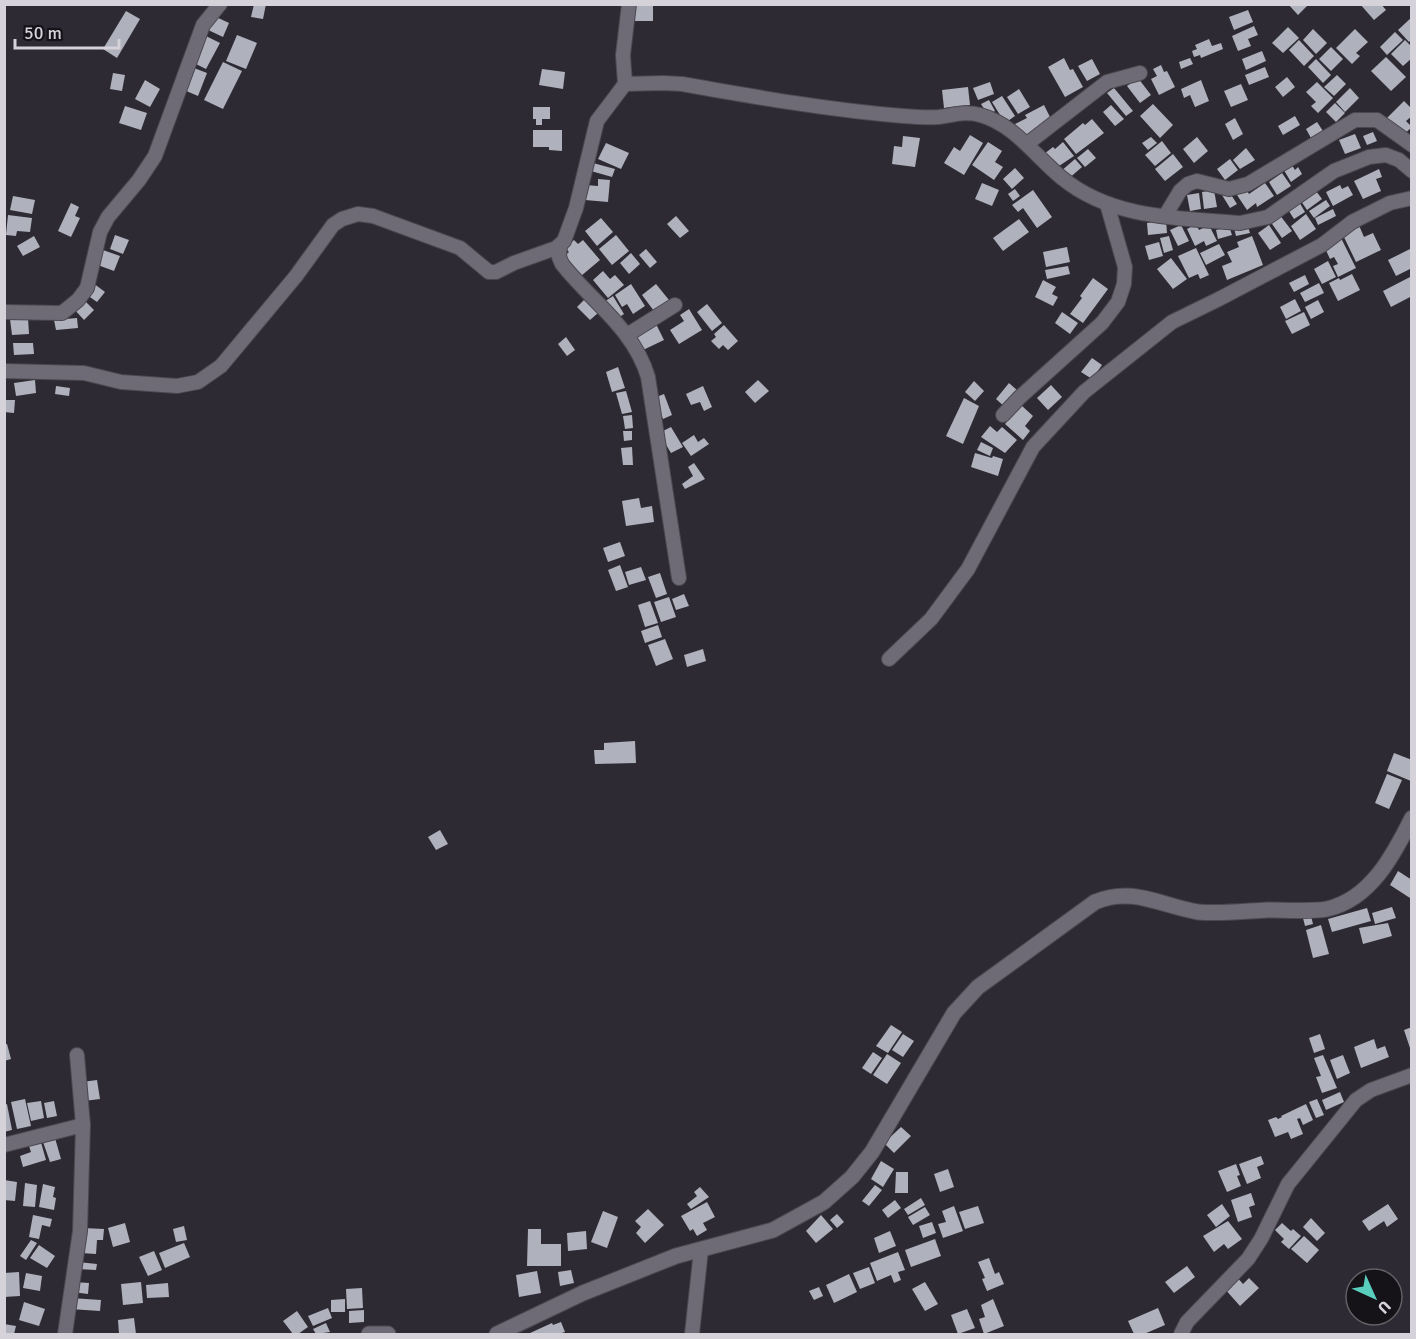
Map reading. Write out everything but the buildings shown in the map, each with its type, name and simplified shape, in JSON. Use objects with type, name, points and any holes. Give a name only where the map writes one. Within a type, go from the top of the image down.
[{"type":"street","points":[[4,312],[62,313],[78,300],[87,288],[100,232],[108,217],[139,180],[155,156],[203,25],[220,4]]},
{"type":"street","points":[[4,371],[84,373],[121,382],[177,386],[198,382],[221,366],[296,276],[329,230],[342,219],[358,214],[372,216],[460,248],[489,272],[496,272],[514,262],[560,245],[564,241],[576,208],[597,121],[625,84],[623,55],[629,4]]},
{"type":"street","points":[[1027,144],[1107,81],[1140,73]]},
{"type":"street","points":[[625,84],[682,84],[905,117],[939,117],[968,112],[993,120],[1027,144],[1062,178],[1079,190],[1107,204],[1146,214],[1240,223],[1255,221],[1268,217],[1334,171],[1369,158],[1386,155],[1399,160],[1412,171]]},
{"type":"street","points":[[1165,216],[1180,191],[1188,184],[1197,181],[1229,189],[1248,184],[1355,120],[1377,120],[1412,146],[1399,160]]},
{"type":"street","points":[[889,659],[931,619],[968,569],[1033,447],[1084,392],[1172,322],[1322,245],[1352,222],[1389,203],[1412,198]]},
{"type":"street","points":[[1003,415],[1102,323],[1118,302],[1124,284],[1125,267],[1107,204]]},
{"type":"street","points":[[560,245],[562,264],[627,335],[641,356],[648,377],[679,578]]},
{"type":"street","points":[[627,335],[675,305]]},
{"type":"street","points":[[496,1335],[583,1293],[676,1256],[773,1230],[824,1202],[852,1177],[872,1152],[954,1013],[978,987],[1095,902],[1123,895],[1161,901],[1199,912],[1327,909],[1353,898],[1374,880],[1389,860],[1412,818]]},
{"type":"street","points":[[64,1335],[80,1231],[83,1125],[77,1055]]},
{"type":"street","points":[[1181,1335],[1187,1322],[1248,1260],[1288,1184],[1350,1107],[1366,1092],[1412,1075]]},
{"type":"street","points":[[4,1145],[83,1125]]},
{"type":"street","points":[[692,1335],[701,1250]]},
{"type":"street","points":[[369,1335],[388,1335]]}]
